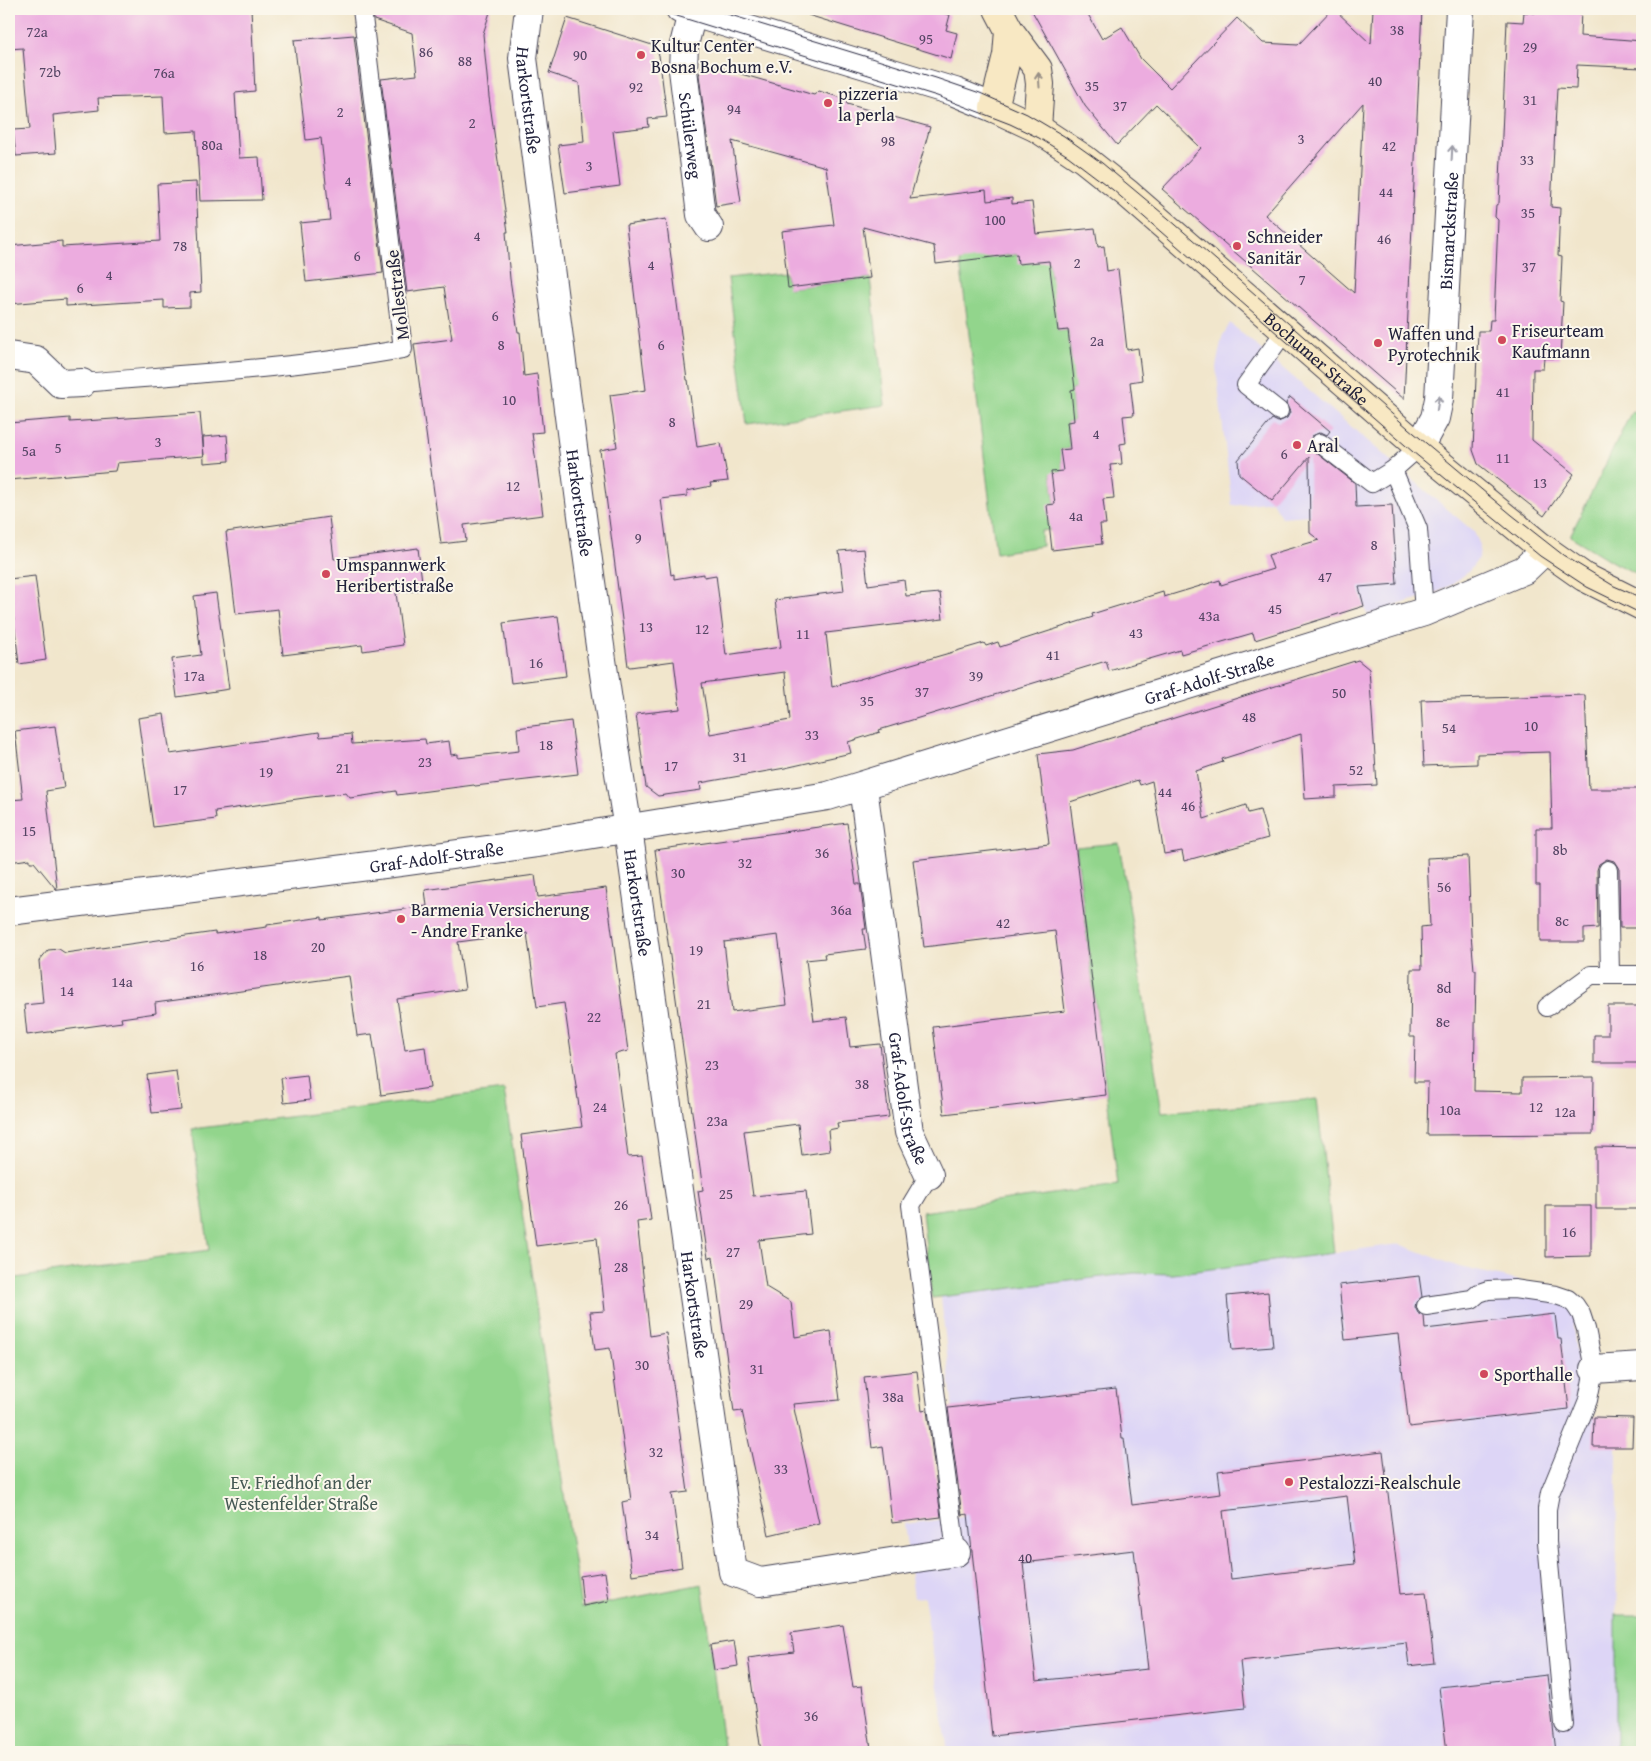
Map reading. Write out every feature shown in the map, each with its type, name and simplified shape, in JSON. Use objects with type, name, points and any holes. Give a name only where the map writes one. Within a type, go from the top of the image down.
[{"type":"main road","points":[[994,108],[1007,55],[1004,19]]},
{"type":"main road","points":[[1004,19],[1038,69],[1040,84],[1037,128]]},
{"type":"main road","name":"Bochumer Straße","points":[[994,108],[1037,128],[1084,159],[1128,194],[1419,447],[1545,550],[1584,577],[1642,606]]},
{"type":"street","name":"Harkortstraße","points":[[529,9],[523,58],[606,694],[628,829],[734,1572],[760,1582],[956,1552]]},
{"type":"street","name":"Bismarckstraße","points":[[1419,447],[1435,418],[1439,399],[1460,9]]},
{"type":"street","points":[[686,11],[955,92],[994,108]]},
{"type":"street","name":"Schülerweg","points":[[686,11],[683,70],[701,215],[709,227]]},
{"type":"street","points":[[9,356],[36,360],[60,384],[82,383]]},
{"type":"street","name":"Graf-Adolf-Straße","points":[[9,911],[400,862],[628,829],[828,796],[863,787],[1424,612],[1524,570],[1545,550]]},
{"type":"street","name":"Graf-Adolf-Straße","points":[[863,787],[909,1132],[929,1175]]},
{"type":"street","points":[[1594,1369],[1642,1366]]},
{"type":"lane","name":"Mollestraße","points":[[82,383],[244,370],[372,355],[403,349],[362,9]]},
{"type":"lane","points":[[1279,411],[1246,384],[1285,331]]},
{"type":"lane","points":[[1320,443],[1372,483],[1392,470],[1419,447]]},
{"type":"lane","points":[[1392,470],[1418,529],[1424,612]]},
{"type":"lane","points":[[1608,870],[1610,975]]},
{"type":"lane","points":[[1547,1007],[1591,974],[1642,975]]},
{"type":"lane","name":"Graf-Adolf-Straße","points":[[929,1175],[911,1205],[956,1552]]},
{"type":"lane","points":[[1426,1306],[1472,1299],[1479,1293],[1488,1290],[1514,1289],[1556,1295],[1575,1305],[1581,1314],[1594,1369],[1588,1400],[1550,1493],[1547,1509],[1546,1542],[1564,1724]]},
{"type":"shaded area","points":[[1230,323],[1474,532],[1480,545],[1479,558],[1469,571],[1453,584],[1438,592],[1367,615],[1359,587],[1310,515],[1281,517],[1272,501],[1232,506],[1216,367],[1222,337]]},
{"type":"shaded area","name":"Pestalozzi-Realschule","points":[[1400,1244],[1459,1267],[1569,1292],[1585,1302],[1573,1326],[1579,1381],[1580,1417],[1594,1417],[1594,1447],[1617,1447],[1616,1752],[948,1752],[924,1597],[914,1598],[904,1524],[964,1517],[941,1297],[1134,1273],[1173,1274]]},
{"type":"green space","points":[[992,250],[993,257],[1017,254],[1048,254],[1051,278],[1059,278],[1058,331],[1068,330],[1071,357],[1082,388],[1071,390],[1074,421],[1067,422],[1070,449],[1061,450],[1063,471],[1051,473],[1055,504],[1050,530],[1041,531],[1042,546],[996,553],[960,261]]},
{"type":"green space","points":[[785,272],[789,288],[870,278],[885,405],[747,424],[728,278]]},
{"type":"green space","points":[[1632,411],[1642,414],[1642,576],[1616,564],[1570,536]]},
{"type":"green space","points":[[1119,843],[1162,1112],[1317,1099],[1334,1253],[1173,1274],[1134,1273],[932,1298],[922,1212],[1118,1185],[1076,847]]},
{"type":"green space","name":"Ev. Friedhof an der Westenfelder Straße","points":[[504,1090],[581,1608],[702,1584],[724,1752],[9,1752],[9,1279],[209,1250],[192,1129]]},
{"type":"green space","points":[[1616,1615],[1642,1615],[1642,1752],[1616,1752]]},
{"type":"building","points":[[9,9],[251,9],[255,91],[235,93],[239,158],[259,157],[262,200],[200,201],[196,131],[165,133],[163,96],[98,98],[99,110],[53,115],[56,153],[16,156],[13,130],[30,129],[23,48],[9,49]]},
{"type":"building","points":[[373,9],[491,9],[483,34],[489,97],[508,232],[506,232],[510,279],[518,332],[520,332],[524,376],[537,374],[543,432],[532,433],[543,515],[464,525],[466,541],[441,544],[414,344],[452,339],[444,287],[407,292],[381,79],[417,75],[412,33],[374,20]]},
{"type":"building","points":[[809,9],[926,9],[950,15],[946,30],[957,33],[951,59],[808,15]]},
{"type":"building","points":[[1031,9],[1085,9],[1102,39],[1122,27],[1141,59],[1170,88],[1237,18],[1263,43],[1298,45],[1334,9],[1371,44],[1373,9],[1422,9],[1404,399],[1162,189],[1201,148],[1156,104],[1117,145],[1085,106]],"holes":[[[1363,103],[1354,293],[1265,215]]]},
{"type":"building","points":[[1536,9],[1581,9],[1580,36],[1642,41],[1642,68],[1577,65],[1576,89],[1557,88],[1551,207],[1560,208],[1558,256],[1562,257],[1560,301],[1563,302],[1560,358],[1544,358],[1543,369],[1533,369],[1532,440],[1574,474],[1544,516],[1478,464],[1473,450],[1478,331],[1489,331],[1490,320],[1494,320],[1498,220],[1495,217],[1496,205],[1499,203],[1507,21],[1523,22],[1524,12],[1535,13]]},
{"type":"building","points":[[567,18],[652,45],[659,55],[667,117],[648,119],[649,127],[613,131],[620,186],[565,193],[558,145],[584,142],[579,83],[549,73]]},
{"type":"building","points":[[354,35],[383,273],[306,282],[300,223],[330,220],[321,138],[306,140],[294,40]]},
{"type":"building","points":[[703,63],[814,95],[819,91],[845,99],[847,104],[930,127],[910,199],[986,190],[987,201],[1012,198],[1012,204],[1032,202],[1036,234],[1095,228],[1098,247],[1104,246],[1107,271],[1118,269],[1127,350],[1138,348],[1142,380],[1130,382],[1134,415],[1123,416],[1126,443],[1120,444],[1122,464],[1110,465],[1114,498],[1103,499],[1106,524],[1100,524],[1102,544],[1052,550],[1047,505],[1055,504],[1051,472],[1063,471],[1060,450],[1070,449],[1067,422],[1074,421],[1071,390],[1075,389],[1068,330],[1058,331],[1049,261],[1018,264],[1017,254],[936,264],[934,246],[863,227],[870,278],[788,288],[782,231],[834,225],[826,167],[732,141],[741,202],[716,206],[699,75]]},
{"type":"building","points":[[196,182],[201,292],[190,293],[190,307],[164,308],[164,300],[66,306],[66,299],[9,304],[9,246],[62,241],[62,247],[160,241],[157,184]]},
{"type":"building","points":[[666,219],[697,447],[721,443],[728,481],[710,483],[711,486],[687,491],[687,496],[661,499],[671,575],[674,574],[674,579],[704,574],[704,577],[716,575],[726,655],[781,647],[775,600],[844,591],[839,551],[864,549],[868,585],[904,580],[906,596],[940,593],[943,619],[826,633],[832,687],[984,643],[986,646],[998,642],[1000,647],[1093,617],[1092,614],[1163,592],[1164,597],[1220,580],[1221,585],[1273,569],[1268,555],[1319,540],[1310,533],[1309,457],[1272,501],[1239,474],[1238,460],[1272,419],[1278,422],[1287,418],[1290,412],[1286,403],[1290,397],[1330,431],[1327,435],[1321,432],[1312,436],[1310,447],[1355,483],[1356,507],[1392,505],[1397,584],[1359,587],[1364,606],[1255,640],[1253,633],[1181,654],[1180,650],[1109,671],[1106,661],[879,730],[880,732],[848,742],[851,753],[785,768],[700,783],[701,790],[658,796],[646,787],[636,714],[680,709],[674,661],[628,666],[600,450],[617,447],[610,395],[646,390],[626,225]],"holes":[[[785,672],[790,720],[710,734],[702,683]]]},
{"type":"building","points":[[200,413],[204,456],[117,463],[115,471],[9,480],[9,423],[70,418],[70,422]]},
{"type":"building","points":[[227,435],[229,461],[204,463],[203,437]]},
{"type":"building","name":"Umspannwerk Heribertistraße","points":[[329,517],[334,559],[418,548],[423,590],[396,593],[403,645],[363,651],[362,645],[283,655],[278,609],[236,614],[226,532]]},
{"type":"building","points":[[35,576],[46,660],[19,664],[9,579]]},
{"type":"building","points":[[216,593],[229,689],[177,697],[172,659],[201,655],[194,596]]},
{"type":"building","points":[[558,616],[566,676],[511,683],[503,623]]},
{"type":"building","points":[[1358,660],[1369,669],[1377,785],[1336,787],[1336,797],[1305,799],[1301,734],[1222,759],[1223,762],[1196,771],[1204,819],[1246,805],[1248,813],[1260,810],[1268,838],[1184,861],[1182,851],[1164,854],[1152,781],[1140,785],[1138,780],[1070,802],[1106,1095],[944,1114],[933,1027],[1065,1011],[1055,931],[924,947],[913,860],[1049,844],[1038,754],[1073,750]]},
{"type":"building","points":[[1585,695],[1589,789],[1642,789],[1642,928],[1620,928],[1619,869],[1614,861],[1607,859],[1599,864],[1597,870],[1598,928],[1584,929],[1584,942],[1540,942],[1540,885],[1536,885],[1536,828],[1552,828],[1550,752],[1477,754],[1477,764],[1424,766],[1421,700]]},
{"type":"building","points":[[164,714],[170,754],[319,732],[320,737],[351,734],[352,744],[425,739],[426,744],[449,741],[451,755],[458,754],[458,758],[519,751],[517,728],[571,721],[578,774],[397,795],[396,791],[350,798],[346,793],[311,797],[215,811],[216,819],[153,827],[138,718]]},
{"type":"building","points":[[55,726],[64,788],[46,791],[57,889],[34,862],[30,862],[30,859],[9,862],[9,800],[23,799],[15,731]]},
{"type":"building","points":[[847,823],[856,884],[860,884],[866,929],[863,929],[866,949],[824,954],[825,958],[806,960],[814,1021],[846,1017],[850,1047],[880,1044],[889,1117],[837,1123],[838,1128],[828,1130],[830,1151],[802,1155],[798,1124],[744,1131],[753,1196],[806,1191],[811,1234],[759,1240],[766,1287],[791,1302],[795,1337],[831,1331],[840,1400],[793,1404],[819,1523],[769,1535],[742,1411],[734,1412],[713,1257],[708,1258],[698,1191],[703,1190],[655,850]],"holes":[[[778,935],[787,1005],[732,1012],[724,942]]]},
{"type":"building","points":[[1468,856],[1471,934],[1474,970],[1476,970],[1474,1091],[1522,1092],[1522,1078],[1594,1077],[1593,1134],[1427,1135],[1428,1082],[1414,1082],[1415,1037],[1410,1037],[1411,969],[1422,969],[1421,927],[1430,926],[1427,858]]},
{"type":"building","points":[[535,875],[538,897],[606,888],[628,1051],[615,1054],[628,1157],[642,1156],[651,1220],[637,1222],[650,1336],[666,1333],[688,1492],[672,1494],[682,1567],[632,1575],[622,1502],[631,1500],[610,1348],[595,1350],[590,1312],[605,1311],[597,1238],[536,1246],[521,1135],[582,1127],[564,1003],[537,1007],[527,933],[458,942],[465,989],[397,999],[405,1050],[425,1047],[430,1088],[381,1095],[372,1034],[357,1036],[349,976],[155,1003],[156,1013],[121,1018],[122,1022],[27,1035],[24,1005],[43,1003],[39,961],[48,950],[59,949],[65,953],[215,932],[215,934],[267,927],[267,925],[322,917],[322,920],[427,906],[425,890]]},
{"type":"building","points":[[1608,1006],[1642,1006],[1642,1063],[1594,1063],[1594,1035],[1608,1035]]},
{"type":"building","points":[[176,1071],[181,1110],[152,1113],[147,1075]]},
{"type":"building","points":[[307,1075],[310,1100],[284,1103],[281,1078]]},
{"type":"building","points":[[1596,1147],[1642,1148],[1642,1209],[1596,1209]]},
{"type":"building","points":[[1546,1206],[1591,1206],[1591,1256],[1546,1257]]},
{"type":"building","name":"Sporthalle","points":[[1419,1276],[1422,1297],[1416,1302],[1415,1307],[1418,1313],[1424,1316],[1425,1329],[1555,1314],[1558,1339],[1561,1339],[1569,1409],[1409,1427],[1398,1334],[1345,1340],[1339,1285]]},
{"type":"building","points":[[1268,1292],[1273,1347],[1232,1350],[1227,1296]]},
{"type":"building","points":[[917,1371],[922,1411],[927,1410],[941,1517],[892,1523],[883,1446],[872,1448],[864,1377]]},
{"type":"building","points":[[1116,1389],[1132,1505],[1221,1494],[1218,1471],[1383,1451],[1400,1594],[1426,1592],[1434,1663],[1409,1666],[1406,1642],[1240,1661],[1245,1708],[992,1736],[968,1514],[962,1515],[948,1408]],"holes":[[[1347,1496],[1355,1564],[1231,1579],[1223,1511]],[[1134,1550],[1148,1669],[1036,1681],[1023,1563]]]},
{"type":"building","points":[[1594,1417],[1633,1418],[1632,1447],[1593,1447]]},
{"type":"building","points":[[605,1572],[609,1601],[583,1606],[580,1576]]},
{"type":"building","points":[[843,1625],[853,1687],[862,1686],[871,1749],[850,1752],[761,1752],[748,1658],[794,1652],[791,1633]]},
{"type":"building","points":[[734,1641],[738,1666],[714,1670],[710,1645]]},
{"type":"building","points":[[1547,1675],[1556,1752],[1447,1752],[1439,1687]]},
{"type":"tram line","points":[[654,9],[937,96],[1010,124],[1039,138],[1068,156],[1113,190],[1413,452],[1540,556],[1587,587],[1642,614]]},
{"type":"tram line","points":[[711,9],[980,93],[1027,114],[1064,136],[1102,163],[1168,218],[1408,428],[1512,515],[1563,555],[1614,586],[1642,598]]},
{"type":"place","name":"Kultur Center Bosna Bochum e.V.","points":[[641,55]]},
{"type":"place","name":"pizzeria la perla","points":[[828,103]]},
{"type":"place","name":"Schneider Sanitär","points":[[1237,246]]},
{"type":"place","name":"Friseurteam Kaufmann","points":[[1502,340]]},
{"type":"place","name":"Waffen und Pyrotechnik","points":[[1378,343]]},
{"type":"place","name":"Aral","points":[[1297,445]]},
{"type":"place","name":"Umspannwerk Heribertistraße","points":[[326,574]]},
{"type":"place","name":"Barmenia Versicherung - Andre Franke","points":[[401,919]]},
{"type":"place","name":"Sporthalle","points":[[1484,1374]]},
{"type":"place","name":"Pestalozzi-Realschule","points":[[1289,1482]]}]
